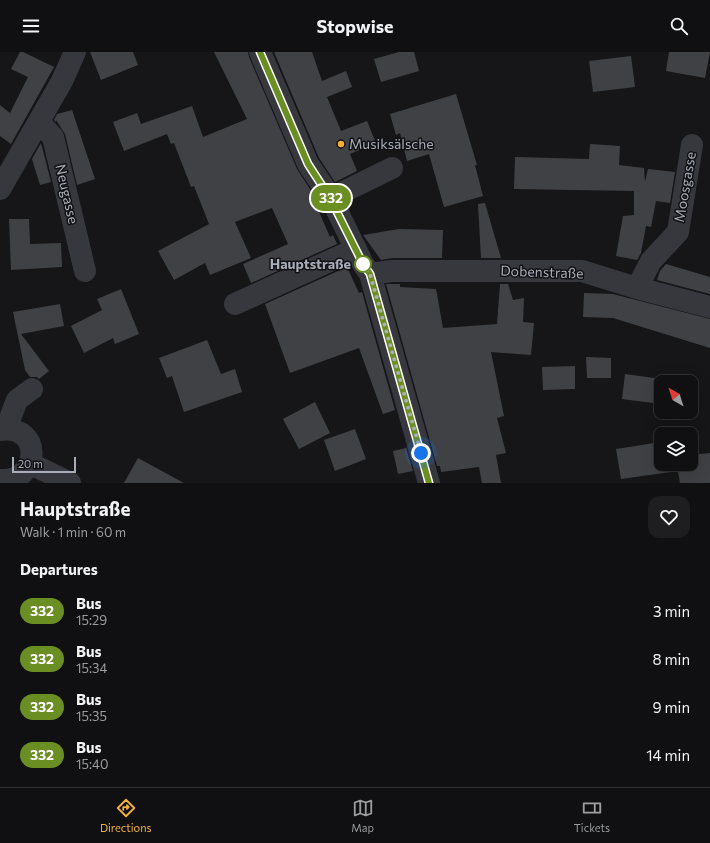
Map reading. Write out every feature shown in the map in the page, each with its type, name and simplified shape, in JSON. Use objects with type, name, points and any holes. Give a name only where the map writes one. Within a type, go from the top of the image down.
[{"type":"street","points":[[0,189],[62,81],[75,52]]},
{"type":"street","points":[[260,52],[308,164],[330,198],[363,264],[370,274],[429,483]]},
{"type":"street","name":"Neugasse","points":[[38,122],[53,137],[85,272]]},
{"type":"street","name":"Moosgasse","points":[[637,288],[651,260],[678,232],[692,145]]},
{"type":"street","points":[[330,198],[392,168]]},
{"type":"street","points":[[235,304],[356,249]]},
{"type":"street","name":"Dobenstraße","points":[[370,274],[392,271],[582,271],[710,308]]},
{"type":"street","points":[[0,480],[11,480],[19,477],[26,472],[30,464],[32,456],[28,440],[15,430],[3,429],[17,400],[32,389]]},
{"type":"street","points":[[30,464],[70,483]]},
{"type":"building","points":[[20,52],[23,52],[54,67],[11,144],[0,136],[0,105],[10,113],[28,77],[11,69]]},
{"type":"building","points":[[90,52],[133,52],[138,65],[101,80]]},
{"type":"building","points":[[214,52],[248,52],[297,169],[315,197],[313,198],[330,237],[333,235],[337,244],[251,283],[243,264],[288,244],[272,208],[235,222],[251,258],[210,275],[205,263],[174,280],[158,251],[209,224],[194,186],[191,187],[174,143],[171,144],[167,134],[124,151],[113,122],[137,113],[141,124],[192,106],[203,137],[247,119]]},
{"type":"building","points":[[274,52],[312,52],[322,81],[346,71],[352,87],[327,97],[341,131],[367,121],[376,143],[350,154],[357,171],[335,182],[319,158]]},
{"type":"building","points":[[399,52],[414,52],[419,71],[381,82],[374,59]]},
{"type":"building","points":[[669,52],[710,52],[705,78],[666,71]]},
{"type":"building","points":[[631,56],[635,87],[593,92],[589,61]]},
{"type":"building","points":[[456,94],[477,165],[475,165],[483,196],[444,207],[429,154],[407,161],[400,133],[396,135],[390,114]]},
{"type":"building","points":[[72,110],[95,179],[77,185],[65,134],[56,120],[56,122],[54,120],[57,114]]},
{"type":"building","points":[[41,143],[51,182],[40,185],[32,159]]},
{"type":"building","points":[[590,144],[620,146],[619,165],[644,168],[645,182],[648,169],[675,172],[670,203],[656,201],[651,227],[646,226],[641,253],[637,260],[616,256],[623,216],[634,215],[634,191],[514,189],[515,157],[589,159]]},
{"type":"building","points":[[485,203],[501,258],[481,258],[478,204]]},
{"type":"building","points":[[9,219],[29,219],[30,244],[61,243],[62,267],[11,270]]},
{"type":"building","points":[[399,229],[443,230],[442,258],[392,258],[381,260],[363,235]]},
{"type":"building","points":[[666,264],[710,277],[710,294],[657,280],[660,271]]},
{"type":"building","points":[[347,267],[359,293],[362,292],[395,410],[383,414],[359,348],[290,373],[265,304]]},
{"type":"building","points":[[386,284],[400,284],[400,287],[436,289],[443,328],[497,324],[500,284],[508,284],[513,300],[524,298],[523,322],[534,323],[531,355],[491,352],[504,416],[497,418],[506,453],[496,455],[501,483],[482,483],[479,467],[441,472],[440,466],[437,466]]},
{"type":"building","points":[[121,289],[139,334],[115,344],[113,338],[84,353],[71,326],[102,310],[97,299]]},
{"type":"building","points":[[584,293],[613,294],[710,319],[710,348],[613,318],[583,317]]},
{"type":"building","points":[[60,304],[64,326],[21,334],[49,371],[39,379],[37,377],[30,377],[25,370],[13,312]]},
{"type":"building","points":[[207,340],[221,374],[235,369],[242,392],[184,412],[172,376],[167,378],[159,358]]},
{"type":"building","points":[[586,357],[611,358],[611,378],[587,378]]},
{"type":"building","points":[[575,366],[575,389],[543,390],[542,367]]},
{"type":"building","points":[[625,374],[654,378],[654,403],[622,399]]},
{"type":"building","points":[[315,402],[330,433],[299,449],[283,419]]},
{"type":"building","points":[[355,429],[366,459],[335,471],[324,440]]},
{"type":"building","points":[[654,443],[654,471],[678,471],[621,479],[616,449]]},
{"type":"building","points":[[406,448],[413,471],[398,474],[393,451]]},
{"type":"building","points":[[710,453],[710,483],[680,483],[678,471],[698,471],[698,454]]},
{"type":"building","points":[[138,458],[184,483],[124,483]]},
{"type":"bus line","name":"332","points":[[260,52],[308,164],[330,198],[363,264],[370,274],[429,483]]},
{"type":"place","name":"Musiksälsche","points":[[341,144]]},
{"type":"place","name":"Hauptstraße","points":[[363,264]]},
{"type":"route","points":[[363,264],[370,274],[421,453]]}]
